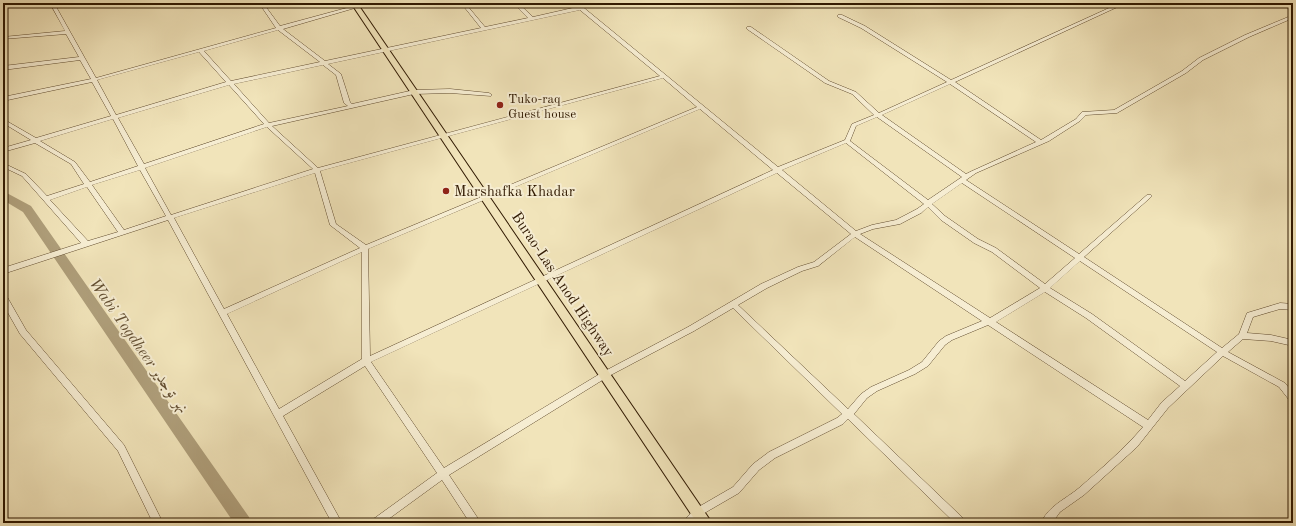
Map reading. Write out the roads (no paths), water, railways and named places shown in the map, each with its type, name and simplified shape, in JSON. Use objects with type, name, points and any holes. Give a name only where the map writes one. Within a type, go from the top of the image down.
[{"type":"highway","name":"Burao-Las Anod Highway","points":[[355,5],[606,374],[705,523]]},
{"type":"street","points":[[52,3],[337,523]]},
{"type":"street","points":[[261,3],[279,28],[338,74],[347,103],[351,106],[360,105]]},
{"type":"street","points":[[3,99],[93,80],[355,5],[370,3]]},
{"type":"street","points":[[463,3],[484,29]]},
{"type":"street","points":[[516,3],[532,19]]},
{"type":"street","points":[[575,3],[855,234],[1149,426]]},
{"type":"street","points":[[277,415],[366,362],[777,170],[847,141],[854,125],[1124,3]]},
{"type":"street","points":[[3,150],[230,83],[581,8]]},
{"type":"street","points":[[840,16],[863,28],[950,82],[1041,143]]},
{"type":"street","points":[[376,523],[443,474],[606,374],[691,329],[764,286],[800,269],[816,264],[855,234],[872,227],[898,222],[919,211],[964,179],[1005,157],[1041,143],[1078,120],[1084,113],[1115,112],[1184,72],[1201,59],[1247,36],[1293,16]]},
{"type":"street","points":[[749,28],[827,82],[854,93],[878,115],[964,179],[1222,352],[1282,385],[1293,399]]},
{"type":"street","points":[[3,38],[68,32]]},
{"type":"street","points":[[200,50],[268,125],[317,170],[333,226],[365,248]]},
{"type":"street","points":[[3,68],[82,58]]},
{"type":"street","points":[[3,270],[317,170],[664,76]]},
{"type":"street","points":[[45,199],[268,125],[414,92],[450,91],[489,95]]},
{"type":"street","points":[[222,313],[365,248],[701,107]]},
{"type":"street","points":[[3,121],[73,163],[122,232]]},
{"type":"street","points":[[847,141],[944,218],[976,241],[994,250],[1045,288],[1088,316],[1185,386]]},
{"type":"street","points":[[3,166],[24,175],[86,244]]},
{"type":"street","points":[[687,523],[698,512],[736,490],[756,467],[772,456],[840,420],[848,414],[864,396],[874,389],[912,372],[925,364],[942,343],[949,338],[989,322],[1045,288],[1149,196]]},
{"type":"street","points":[[365,248],[366,362],[476,523]]},
{"type":"street","points":[[3,297],[23,332],[121,448],[158,523]]},
{"type":"street","points":[[733,304],[962,523]]},
{"type":"street","points":[[1046,523],[1057,509],[1081,492],[1134,444],[1165,404],[1222,352],[1242,336],[1250,315],[1280,306],[1293,307]]},
{"type":"street","points":[[1242,336],[1271,338],[1293,343]]},
{"type":"waterway","name":"Wabi Togdheer نهر توجدير","points":[[3,195],[27,209],[243,523]]},
{"type":"place","name":"Tuko-raq Guest house","points":[[500,105]]},
{"type":"place","name":"Marshafka Khadar","points":[[446,191]]}]
